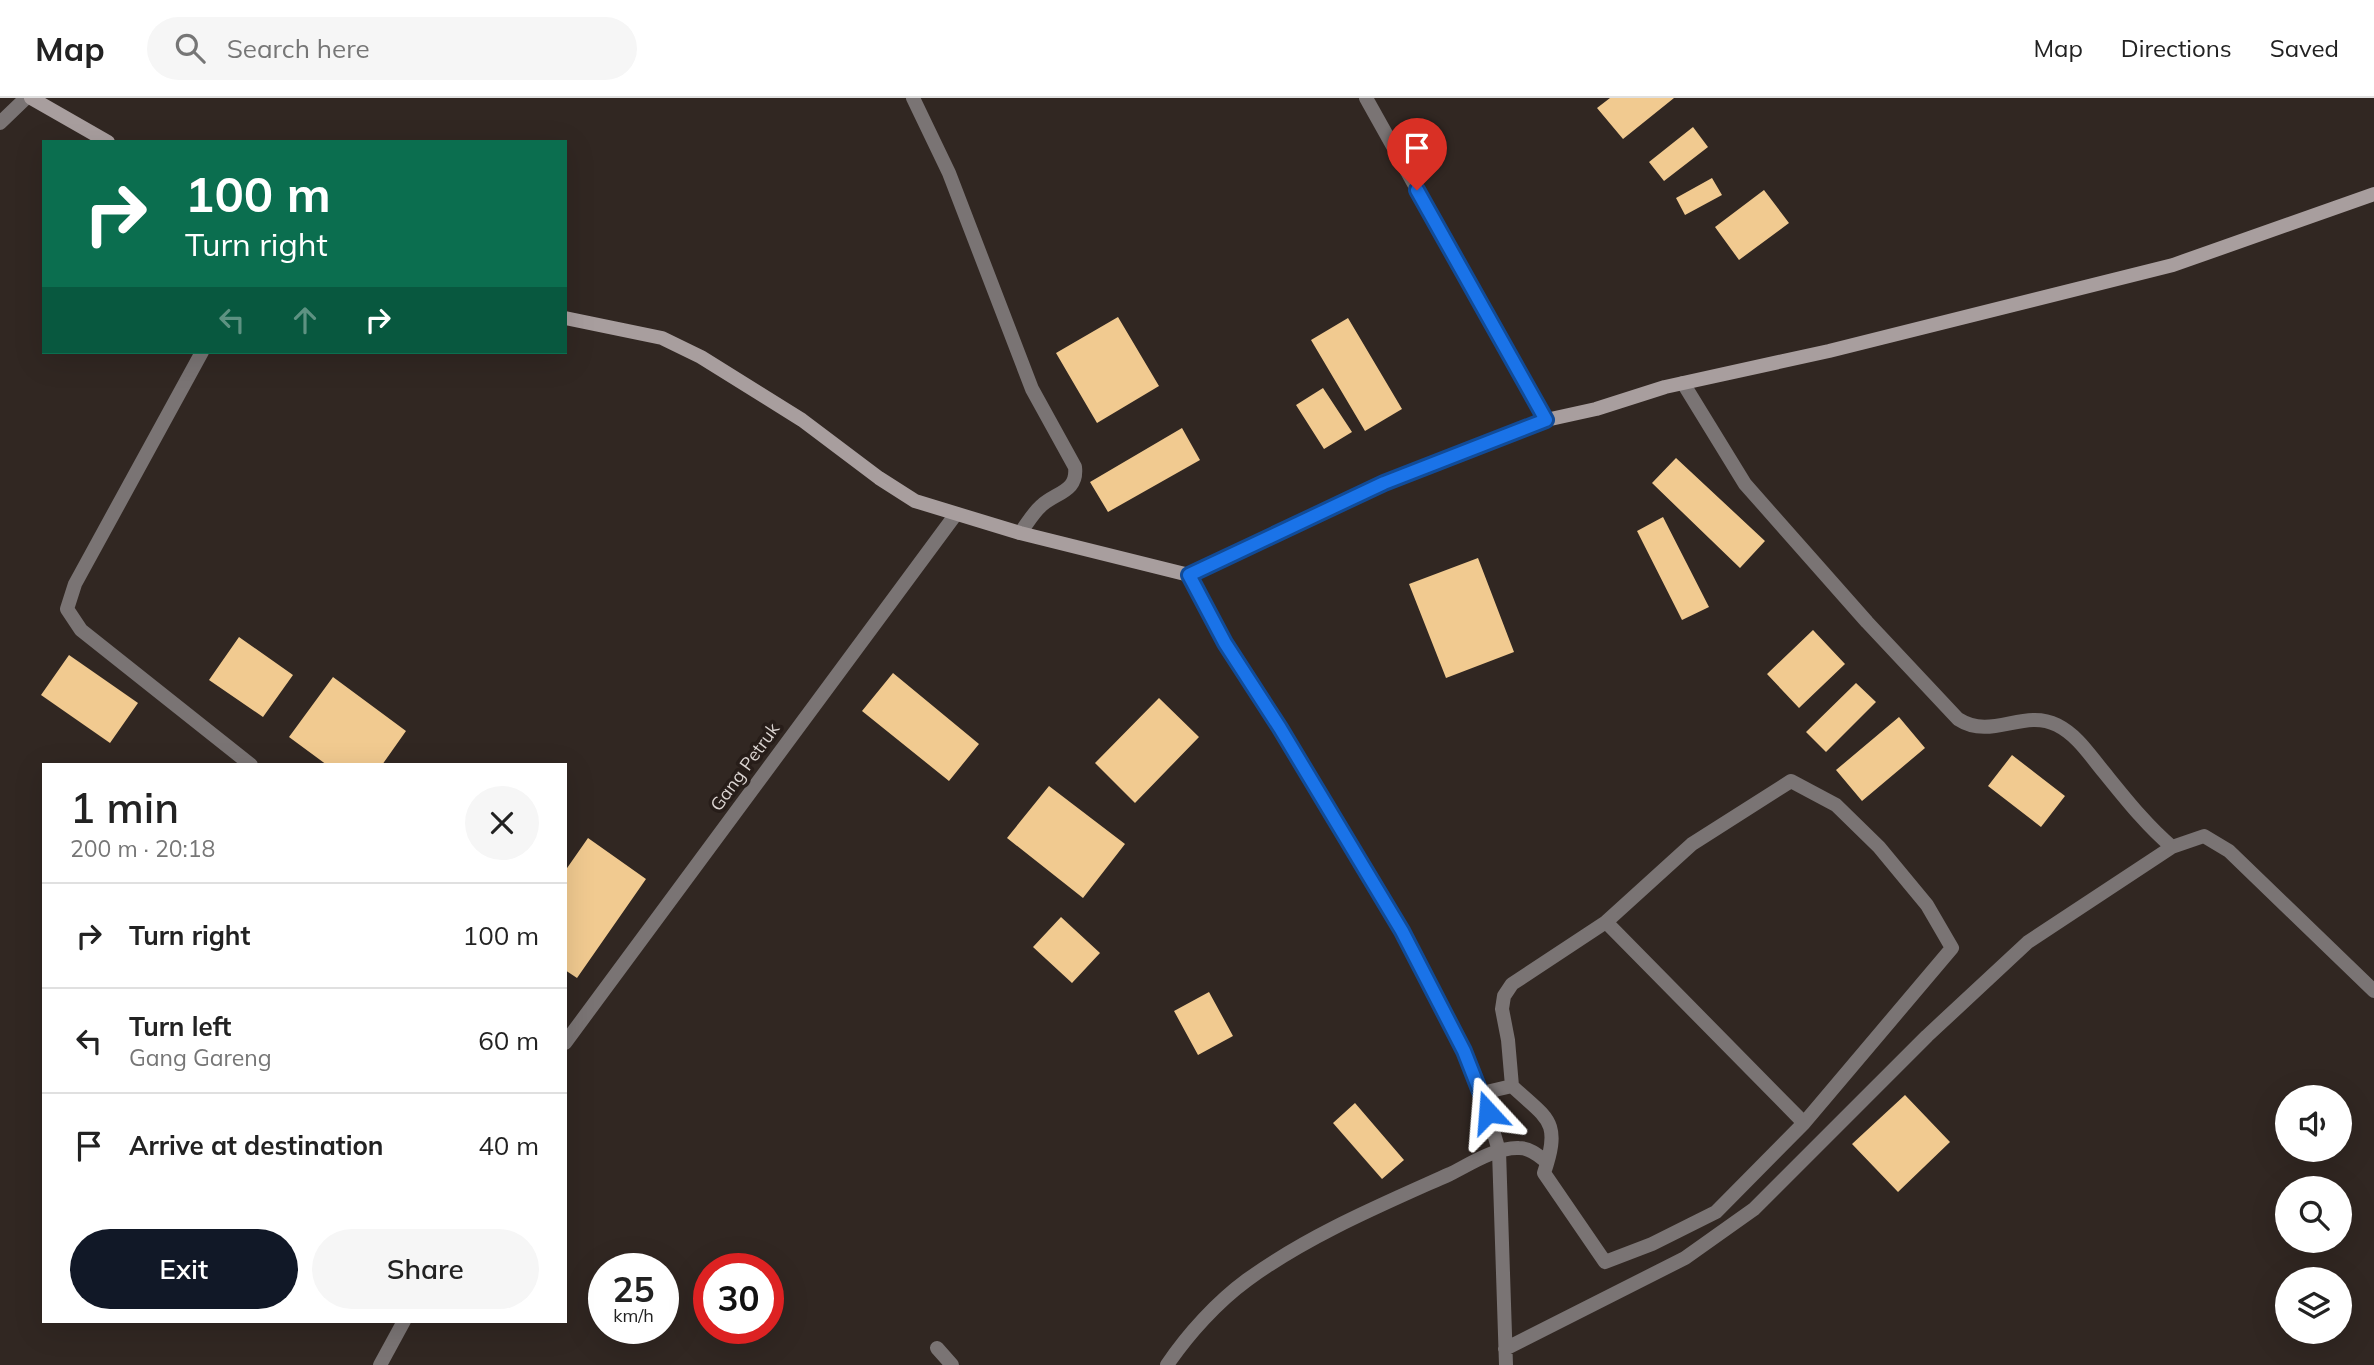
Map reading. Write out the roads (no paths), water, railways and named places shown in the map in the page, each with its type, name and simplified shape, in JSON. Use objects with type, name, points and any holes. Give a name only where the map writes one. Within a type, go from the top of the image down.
[{"type":"street","points":[[0,123],[29,98],[104,140]]},
{"type":"street","points":[[913,98],[949,173],[1032,389],[1075,467],[1076,477],[1071,486],[1041,506],[1020,533]]},
{"type":"street","points":[[1366,98],[1546,420]]},
{"type":"street","points":[[567,318],[662,338],[701,357],[802,420],[915,501],[1020,533],[1189,575],[1384,483],[1546,420],[1596,409],[1683,383],[1829,351],[2173,265],[2374,194]]},
{"type":"street","points":[[201,354],[75,584],[66,609],[81,630],[248,763]]},
{"type":"street","points":[[1683,383],[1745,484],[1867,622],[1958,719],[1970,727],[1983,729],[2037,718],[2057,725],[2076,738],[2154,832],[2172,847]]},
{"type":"street","name":"Gang Petruk","points":[[567,1040],[956,514]]},
{"type":"street","points":[[1189,575],[1225,643],[1280,728],[1402,931],[1464,1051],[1482,1093],[1499,1152],[1506,1365]]},
{"type":"street","points":[[1791,781],[1836,805],[1879,847],[1927,905],[1952,948],[1804,1124],[1716,1212],[1652,1244],[1605,1262],[1544,1173],[1552,1138],[1550,1121],[1544,1112],[1511,1086],[1508,1040],[1502,1010],[1504,996],[1512,984],[1606,922],[1692,844],[1791,781]]},
{"type":"street","points":[[1505,1349],[1599,1299],[1685,1258],[1754,1209],[1927,1036],[2028,942],[2172,847],[2204,836],[2230,851],[2374,991]]},
{"type":"street","points":[[1606,922],[1804,1124]]},
{"type":"street","points":[[1482,1093],[1511,1086]]},
{"type":"street","points":[[1167,1365],[1206,1318],[1246,1281],[1301,1246],[1381,1205],[1499,1152],[1520,1148],[1547,1162]]},
{"type":"street","points":[[380,1365],[403,1323]]},
{"type":"street","points":[[937,1348],[953,1365]]}]
